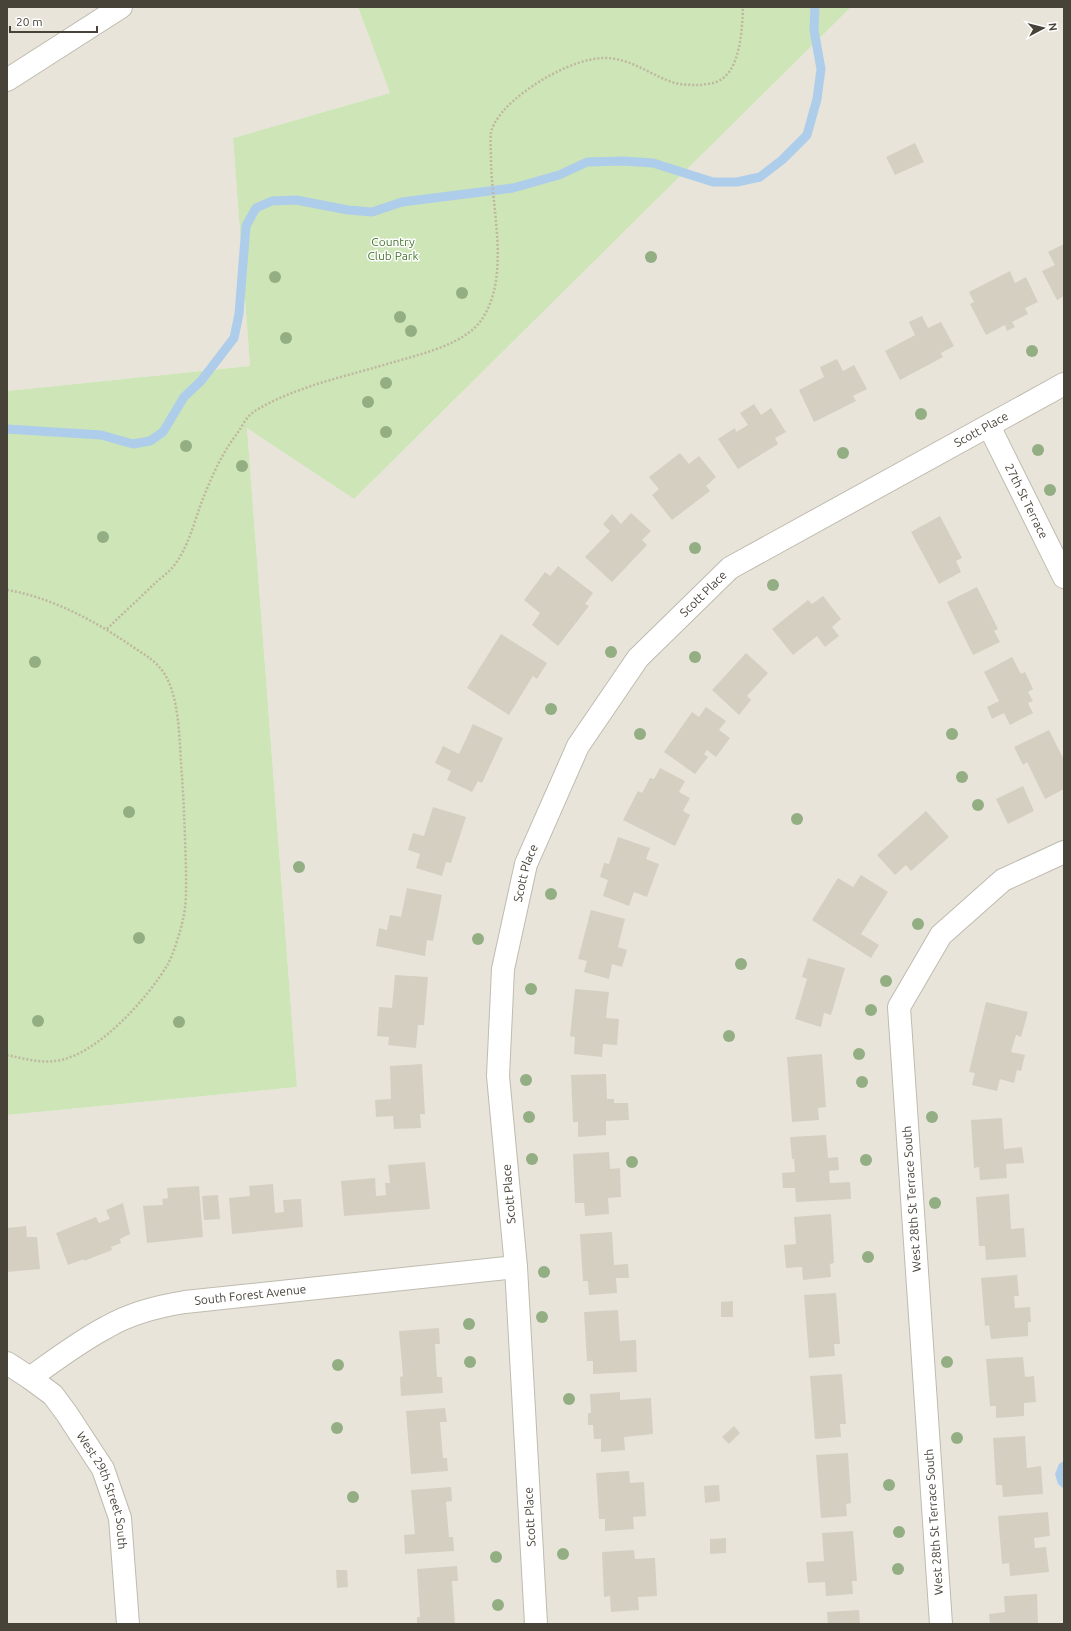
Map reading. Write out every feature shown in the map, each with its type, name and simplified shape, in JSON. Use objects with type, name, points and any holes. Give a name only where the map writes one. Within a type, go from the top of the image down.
[{"type":"street","points":[[7,80],[121,7]]},
{"type":"street","name":"Scott Place","points":[[536,1624],[516,1267],[498,1076],[503,969],[526,864],[578,746],[638,658],[730,568],[1064,384]]},
{"type":"street","name":"27th St Terrace","points":[[989,426],[1064,577]]},
{"type":"street","name":"West 28th St Terrace South","points":[[941,1624],[899,1006],[941,935],[1003,880],[1064,852]]},
{"type":"street","name":"South Forest Avenue","points":[[30,1378],[72,1348],[107,1326],[164,1305],[516,1267]]},
{"type":"street","points":[[7,1363],[30,1378]]},
{"type":"street","name":"West 29th Street South","points":[[30,1378],[53,1394],[68,1414],[102,1469],[120,1518],[128,1624]]},
{"type":"path","points":[[107,629],[175,565],[188,541],[204,494],[228,445],[252,412],[292,392],[431,351],[459,338],[472,330],[482,320],[491,302],[495,284],[497,250],[491,168],[491,133],[496,120],[506,108],[545,78],[577,63],[606,58],[619,60],[646,69],[670,81],[692,85],[717,82],[726,76],[734,64],[739,51],[743,7]]},
{"type":"path","points":[[7,590],[44,599],[107,629],[156,662],[165,674],[173,694],[178,725],[184,808],[186,893],[183,919],[169,963],[132,1010],[105,1037],[77,1054],[55,1061],[29,1060],[7,1055]]},
{"type":"shaded area","points":[[7,7],[358,7],[390,93],[233,138],[250,366],[7,391]]},
{"type":"shaded area","points":[[851,7],[1064,7],[1064,1624],[7,1624],[7,1115],[297,1087],[247,428],[354,499]]},
{"type":"green space","name":"Country Club Park","points":[[358,7],[851,7],[354,499],[247,428],[297,1087],[7,1115],[7,391],[250,366],[233,138],[390,93]]},
{"type":"water","points":[[1064,1461],[1064,1489],[1058,1484],[1055,1474],[1059,1464]]},
{"type":"building","points":[[915,143],[924,162],[895,175],[886,157]]},
{"type":"building","points":[[1064,244],[1064,296],[1057,300],[1042,271],[1055,265],[1048,252]]},
{"type":"building","points":[[1010,271],[1015,283],[1026,277],[1038,302],[1025,308],[1028,314],[1012,322],[1015,327],[1007,331],[1005,325],[986,335],[970,304],[974,302],[969,292]]},
{"type":"building","points":[[922,316],[928,328],[941,322],[954,346],[941,353],[943,357],[900,380],[885,351],[915,335],[909,322]]},
{"type":"building","points":[[837,359],[843,371],[854,365],[867,389],[853,396],[856,401],[814,422],[799,390],[824,377],[820,367]]},
{"type":"building","points":[[754,404],[761,415],[771,408],[786,432],[775,438],[778,444],[738,469],[718,439],[735,428],[736,432],[748,425],[740,413]]},
{"type":"building","points":[[680,453],[689,464],[699,456],[716,477],[706,486],[710,491],[672,520],[652,495],[659,489],[649,477]]},
{"type":"building","points":[[631,513],[651,531],[642,540],[647,545],[612,582],[585,557],[610,531],[603,524],[612,514],[621,524]]},
{"type":"building","points":[[940,516],[962,558],[956,561],[961,572],[939,584],[911,532]]},
{"type":"building","points":[[558,566],[593,593],[585,604],[589,606],[558,646],[532,625],[540,613],[524,600],[545,572],[550,576]]},
{"type":"building","points":[[977,587],[998,629],[994,631],[1000,642],[973,655],[947,602]]},
{"type":"building","points":[[823,596],[841,619],[832,627],[839,636],[825,647],[817,636],[793,655],[772,629],[808,600],[812,604]]},
{"type":"building","points":[[501,634],[547,663],[537,679],[533,676],[509,715],[467,688]]},
{"type":"building","points":[[746,653],[768,673],[747,696],[751,700],[739,715],[712,690]]},
{"type":"building","points":[[1012,657],[1021,674],[1025,672],[1033,689],[1028,692],[1033,701],[1028,703],[1033,713],[1010,725],[1004,713],[992,719],[987,707],[999,701],[984,672]]},
{"type":"building","points":[[706,707],[726,721],[719,730],[730,738],[716,757],[707,750],[704,754],[708,757],[695,774],[664,752],[692,712],[699,717]]},
{"type":"building","points":[[473,724],[503,738],[482,783],[478,781],[472,792],[447,780],[451,771],[435,763],[443,746],[459,754]]},
{"type":"building","points":[[1049,730],[1064,760],[1064,789],[1045,799],[1027,762],[1023,765],[1014,747]]},
{"type":"building","points":[[660,768],[685,781],[679,792],[690,798],[683,811],[690,815],[675,846],[623,820],[638,791],[642,793],[650,778],[654,779]]},
{"type":"building","points":[[1023,786],[1034,811],[1008,824],[996,799]]},
{"type":"building","points":[[433,807],[466,817],[451,863],[446,862],[442,876],[416,868],[420,854],[408,850],[413,833],[424,836]]},
{"type":"building","points":[[926,811],[949,837],[911,871],[906,865],[895,875],[877,855]]},
{"type":"building","points":[[618,837],[650,848],[646,859],[659,864],[647,897],[634,892],[629,906],[603,896],[608,880],[600,877],[604,863],[609,864]]},
{"type":"building","points":[[861,875],[888,892],[861,934],[879,945],[871,958],[812,920],[838,878],[853,887]]},
{"type":"building","points":[[407,888],[442,895],[433,941],[427,940],[425,956],[376,946],[379,928],[387,930],[390,915],[401,917]]},
{"type":"building","points":[[591,910],[625,919],[618,947],[627,950],[622,967],[612,964],[609,979],[584,972],[587,961],[578,959]]},
{"type":"building","points":[[808,958],[845,968],[831,1015],[824,1013],[821,1027],[795,1019],[807,979],[802,977]]},
{"type":"building","points":[[395,975],[428,977],[424,1025],[418,1025],[416,1048],[388,1045],[389,1037],[377,1036],[379,1007],[392,1008]]},
{"type":"building","points":[[575,989],[609,992],[606,1018],[619,1019],[617,1045],[603,1044],[602,1057],[574,1054],[575,1037],[570,1036]]},
{"type":"building","points":[[986,1002],[1028,1012],[1021,1037],[1016,1035],[1011,1052],[1025,1055],[1021,1071],[1017,1070],[1014,1083],[1000,1079],[997,1091],[972,1085],[975,1073],[969,1072]]},
{"type":"building","points":[[822,1054],[826,1107],[818,1108],[819,1120],[792,1122],[787,1057]]},
{"type":"building","points":[[422,1064],[425,1114],[420,1114],[421,1128],[394,1129],[393,1116],[376,1117],[375,1100],[391,1099],[390,1066]]},
{"type":"building","points":[[606,1074],[607,1099],[614,1099],[614,1103],[628,1103],[629,1120],[606,1121],[606,1135],[578,1137],[578,1122],[573,1122],[571,1075]]},
{"type":"building","points":[[1002,1118],[1004,1149],[1022,1147],[1024,1163],[1006,1164],[1007,1178],[980,1180],[979,1167],[974,1168],[971,1120]]},
{"type":"building","points":[[826,1135],[828,1158],[838,1157],[839,1170],[829,1171],[830,1183],[850,1182],[851,1199],[796,1202],[795,1188],[783,1188],[782,1173],[795,1172],[790,1137]]},
{"type":"building","points":[[609,1152],[610,1169],[620,1168],[621,1197],[608,1198],[609,1214],[585,1216],[584,1203],[575,1203],[573,1154]]},
{"type":"building","points":[[425,1162],[430,1209],[344,1216],[341,1181],[375,1178],[376,1196],[386,1195],[385,1183],[390,1183],[388,1165]]},
{"type":"building","points":[[273,1184],[275,1213],[284,1212],[283,1200],[301,1199],[303,1227],[232,1234],[229,1198],[250,1196],[249,1186]]},
{"type":"building","points":[[199,1186],[203,1237],[147,1243],[143,1206],[163,1205],[162,1199],[168,1198],[167,1188]]},
{"type":"building","points":[[1009,1194],[1011,1229],[1024,1228],[1026,1257],[986,1260],[985,1246],[979,1246],[976,1197]]},
{"type":"building","points":[[218,1195],[220,1219],[204,1220],[202,1196]]},
{"type":"building","points":[[123,1203],[130,1234],[120,1239],[121,1243],[111,1247],[112,1250],[84,1261],[84,1259],[68,1265],[56,1233],[96,1217],[99,1223],[110,1219],[106,1210]]},
{"type":"building","points":[[831,1214],[834,1263],[830,1264],[831,1277],[803,1280],[802,1267],[786,1268],[784,1245],[796,1244],[794,1217]]},
{"type":"building","points":[[26,1226],[27,1237],[37,1237],[40,1269],[7,1272],[7,1228]]},
{"type":"building","points":[[612,1232],[614,1265],[628,1264],[629,1278],[616,1278],[617,1293],[589,1295],[588,1281],[583,1281],[580,1234]]},
{"type":"building","points":[[1017,1275],[1019,1296],[1014,1296],[1015,1308],[1030,1307],[1031,1322],[1028,1322],[1028,1336],[991,1339],[989,1325],[985,1326],[981,1278]]},
{"type":"building","points":[[836,1293],[840,1344],[834,1344],[835,1356],[809,1358],[804,1295]]},
{"type":"building","points":[[733,1301],[733,1317],[721,1317],[721,1302]]},
{"type":"building","points":[[618,1310],[620,1341],[636,1340],[637,1372],[593,1374],[593,1361],[587,1361],[584,1312]]},
{"type":"building","points":[[439,1328],[440,1344],[435,1344],[437,1377],[442,1377],[443,1393],[401,1396],[400,1377],[403,1376],[399,1331]]},
{"type":"building","points":[[1023,1357],[1025,1377],[1034,1376],[1036,1402],[1024,1403],[1024,1416],[996,1418],[996,1406],[990,1406],[986,1359]]},
{"type":"building","points":[[842,1374],[846,1424],[840,1424],[841,1437],[815,1439],[810,1376]]},
{"type":"building","points":[[620,1392],[620,1400],[651,1398],[653,1434],[624,1437],[625,1450],[601,1452],[601,1439],[594,1439],[593,1425],[588,1425],[588,1413],[591,1413],[590,1394]]},
{"type":"building","points":[[445,1408],[447,1422],[440,1422],[443,1458],[447,1458],[448,1471],[411,1474],[406,1411]]},
{"type":"building","points":[[734,1426],[740,1433],[729,1444],[722,1437]]},
{"type":"building","points":[[1025,1436],[1027,1468],[1041,1466],[1043,1494],[1003,1497],[1002,1485],[996,1485],[993,1438]]},
{"type":"building","points":[[848,1453],[851,1503],[846,1504],[847,1516],[821,1518],[816,1455]]},
{"type":"building","points":[[629,1471],[630,1483],[644,1482],[646,1516],[633,1517],[634,1529],[605,1531],[605,1519],[599,1519],[596,1473]]},
{"type":"building","points":[[719,1485],[720,1501],[705,1503],[704,1486]]},
{"type":"building","points":[[451,1487],[452,1501],[446,1502],[449,1537],[453,1537],[454,1551],[405,1554],[404,1535],[415,1534],[411,1490]]},
{"type":"building","points":[[1048,1512],[1050,1536],[1034,1538],[1035,1548],[1046,1547],[1049,1572],[1010,1576],[1009,1563],[1002,1564],[998,1516]]},
{"type":"building","points":[[853,1531],[857,1581],[852,1581],[853,1594],[826,1596],[825,1582],[808,1583],[806,1562],[824,1561],[822,1533]]},
{"type":"building","points":[[726,1538],[726,1553],[710,1554],[710,1539]]},
{"type":"building","points":[[634,1550],[635,1559],[655,1558],[657,1596],[638,1597],[639,1610],[611,1612],[610,1596],[604,1597],[602,1552]]},
{"type":"building","points":[[457,1566],[458,1581],[452,1581],[455,1624],[417,1624],[417,1617],[420,1617],[417,1569]]},
{"type":"building","points":[[336,1570],[347,1570],[348,1587],[337,1588]]},
{"type":"building","points":[[1037,1594],[1038,1624],[990,1624],[989,1614],[1005,1612],[1004,1596]]},
{"type":"building","points":[[859,1610],[860,1624],[828,1624],[827,1612]]},
{"type":"waterway","points":[[7,429],[101,435],[133,444],[150,441],[163,432],[184,397],[201,381],[234,338],[239,314],[246,226],[256,208],[272,201],[296,200],[348,210],[372,212],[402,202],[513,188],[559,175],[587,162],[623,161],[653,163],[713,182],[737,182],[760,177],[782,160],[807,135],[817,99],[821,69],[814,30],[815,7]]}]
